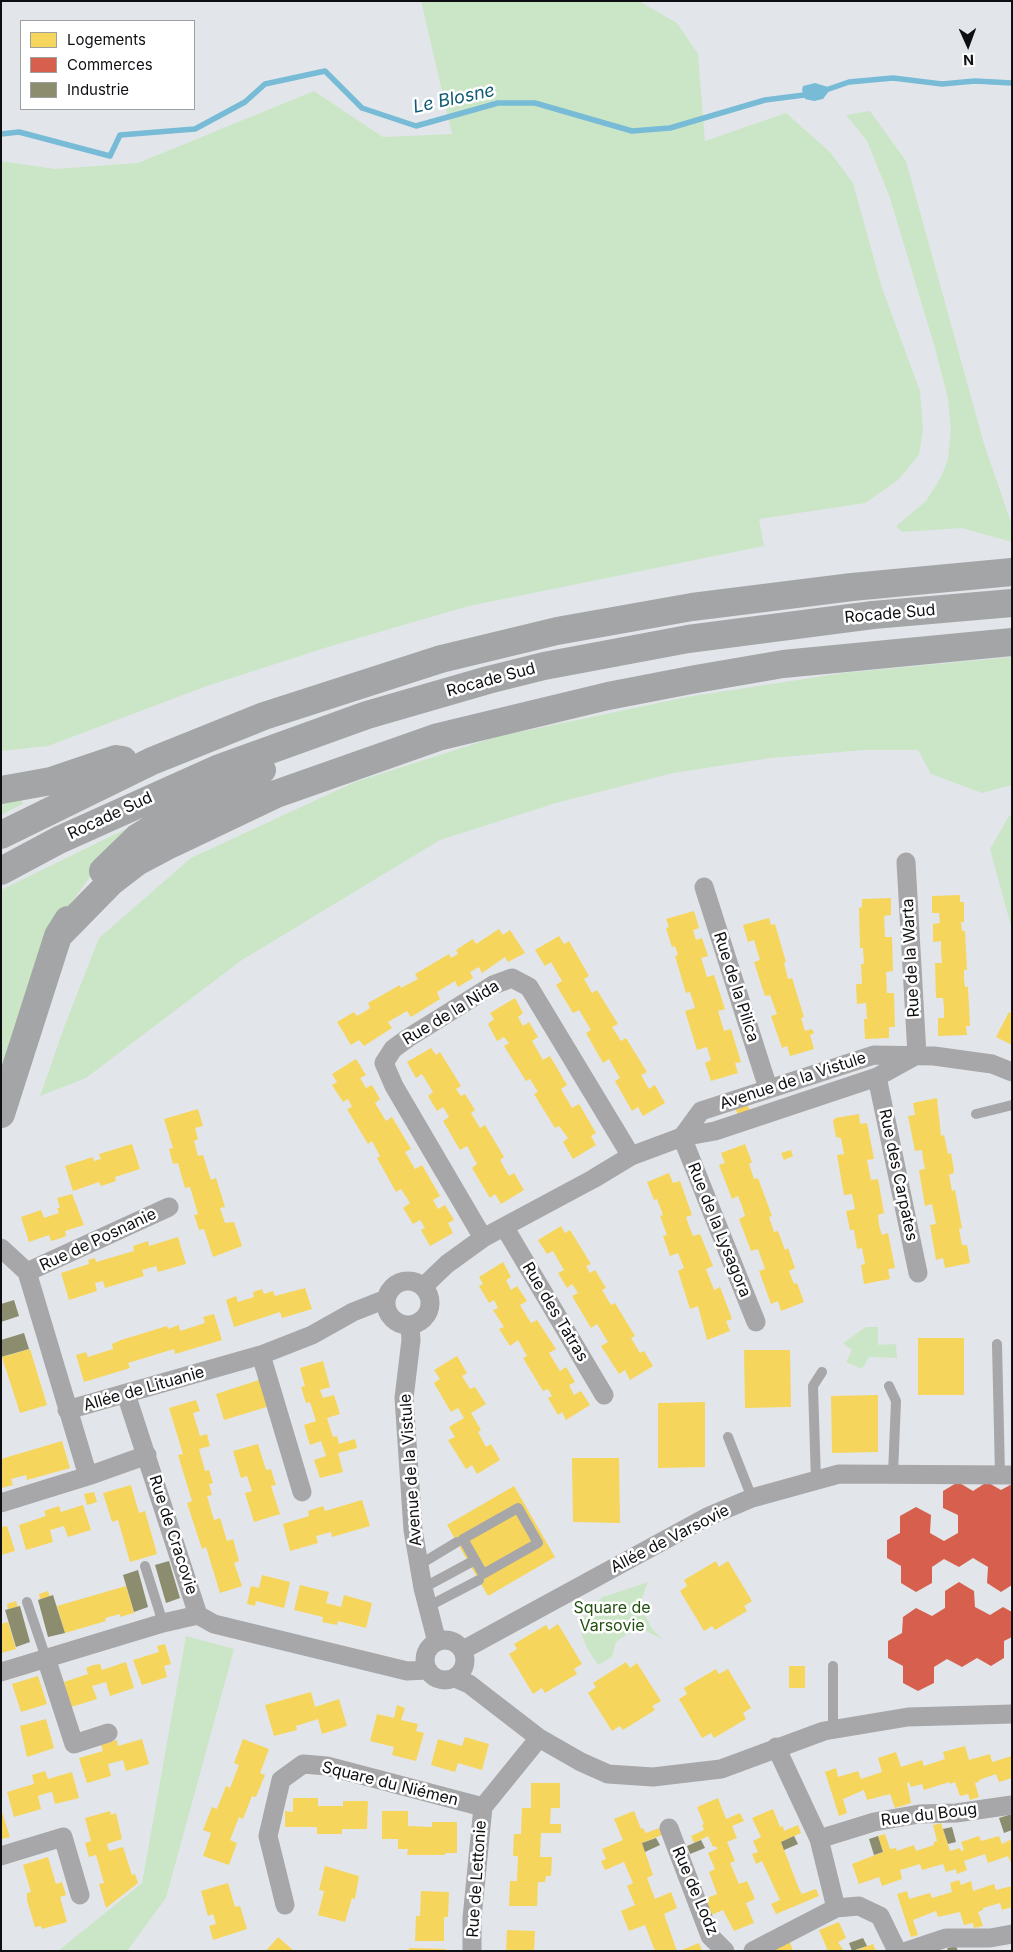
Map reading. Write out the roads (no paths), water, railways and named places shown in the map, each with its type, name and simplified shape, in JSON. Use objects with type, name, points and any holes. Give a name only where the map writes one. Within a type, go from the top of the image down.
[{"type":"highway","name":"Rocade Sud","points":[[1,835],[152,761],[264,716],[374,679],[440,660],[558,632],[692,607],[914,580],[1012,572]]},
{"type":"highway","name":"Rocade Sud","points":[[1,871],[59,840],[164,791],[275,746],[366,714],[544,666],[688,639],[873,614],[1012,603]]},
{"type":"highway","points":[[58,936],[111,882],[138,862],[171,844],[276,794],[438,737],[608,696],[783,664],[1012,642]]},
{"type":"highway","points":[[1,1114],[58,936],[88,889],[112,862],[137,838],[190,805],[224,787],[341,738],[366,714]]},
{"type":"highway","points":[[1,790],[51,781],[116,759],[152,761]]},
{"type":"street","name":"Rue de la Warta","points":[[906,862],[917,1055]]},
{"type":"street","name":"Rue de la Pilica","points":[[704,887],[768,1088]]},
{"type":"street","name":"Rue de la Nida","points":[[483,1238],[394,1086],[384,1063],[393,1049],[408,1038],[493,985],[512,978],[529,986],[631,1156]]},
{"type":"street","name":"Avenue de la Vistule","points":[[682,1138],[701,1111],[874,1055],[917,1055],[992,1064],[1012,1072]]},
{"type":"street","name":"Avenue de la Vistule","points":[[423,1287],[447,1264],[483,1238],[505,1228],[631,1156],[682,1138],[715,1131],[877,1077],[917,1055]]},
{"type":"street","name":"Rue des Carpates","points":[[877,1077],[918,1273]]},
{"type":"street","name":"Rue de la Lysagora","points":[[682,1138],[756,1322]]},
{"type":"street","name":"Rue de Posnanie","points":[[27,1272],[169,1207]]},
{"type":"street","name":"Rue des Tatras","points":[[505,1228],[604,1395]]},
{"type":"street","points":[[1,1248],[27,1272]]},
{"type":"street","name":"Allée de Lituanie","points":[[27,1272],[67,1410],[261,1355],[312,1335],[353,1312],[386,1299]]},
{"type":"street","points":[[413,1282],[423,1287],[428,1295],[429,1308],[422,1320],[410,1325],[397,1322],[391,1318],[386,1299],[393,1286],[399,1283],[413,1282]]},
{"type":"street","name":"Avenue de la Vistule","points":[[410,1325],[411,1340],[404,1398],[413,1530],[423,1588],[437,1642]]},
{"type":"street","points":[[261,1355],[302,1492]]},
{"type":"street","name":"Rue de Cracovie","points":[[126,1394],[198,1615]]},
{"type":"street","points":[[67,1410],[88,1476]]},
{"type":"street","points":[[1,1503],[88,1476],[147,1455]]},
{"type":"street","name":"Allée de Varsovie","points":[[463,1650],[706,1517],[752,1498],[839,1474],[1006,1475]]},
{"type":"street","points":[[1,1672],[163,1623],[198,1615],[214,1624],[397,1669],[418,1672],[428,1670]]},
{"type":"street","points":[[448,1640],[463,1650],[465,1656],[464,1668],[455,1678],[449,1680],[437,1679],[428,1670],[425,1658],[431,1646],[437,1642],[448,1640]]},
{"type":"street","points":[[46,1658],[74,1744],[108,1734]]},
{"type":"street","points":[[455,1678],[469,1684],[539,1738],[581,1762],[608,1774],[653,1777],[721,1769],[776,1747],[833,1729],[908,1717],[1012,1714]]},
{"type":"street","name":"Rue de Lettonie","points":[[472,1951],[472,1918],[483,1807],[539,1738]]},
{"type":"street","points":[[776,1747],[819,1839],[836,1908]]},
{"type":"street","name":"Square du Niémen","points":[[285,1905],[268,1836],[281,1780],[303,1764],[327,1766],[483,1807]]},
{"type":"street","name":"Rue du Boug","points":[[819,1839],[874,1822],[919,1814],[956,1813],[1012,1805]]},
{"type":"street","name":"Rue de Lodz","points":[[669,1828],[710,1936],[725,1951]]},
{"type":"street","points":[[1,1856],[63,1837],[80,1895]]},
{"type":"street","points":[[753,1951],[836,1908],[859,1906],[880,1916],[897,1951]]},
{"type":"street","points":[[907,1951],[946,1938],[990,1938],[1012,1934]]},
{"type":"lane","points":[[976,1114],[1012,1105]]},
{"type":"lane","points":[[998,1344],[1006,1475]]},
{"type":"lane","points":[[816,1481],[813,1386],[822,1372]]},
{"type":"lane","points":[[889,1386],[896,1401],[894,1474]]},
{"type":"lane","points":[[728,1437],[752,1498]]},
{"type":"lane","points":[[518,1508],[538,1543],[483,1574],[475,1560],[463,1539],[518,1508]]},
{"type":"lane","points":[[419,1565],[457,1542]]},
{"type":"lane","points":[[423,1588],[475,1560]]},
{"type":"lane","points":[[145,1566],[163,1623]]},
{"type":"lane","points":[[428,1608],[479,1580]]},
{"type":"lane","points":[[27,1602],[46,1658]]},
{"type":"lane","points":[[833,1666],[833,1729]]},
{"type":"water","points":[[815,83],[828,87],[829,91],[823,99],[814,101],[805,99],[802,90],[803,86]]},
{"type":"waterway","name":"Le Blosne","points":[[1,134],[19,132],[110,156],[120,135],[195,129],[245,102],[265,84],[325,71],[362,108],[416,126],[498,103],[535,103],[632,131],[670,128],[765,100],[812,94]]},
{"type":"waterway","name":"Le Blosne","points":[[823,91],[849,82],[893,78],[942,84],[975,81],[1012,83]]},
{"type":"park label","name":"Square de Varsovie","points":[[612,1617]]}]
